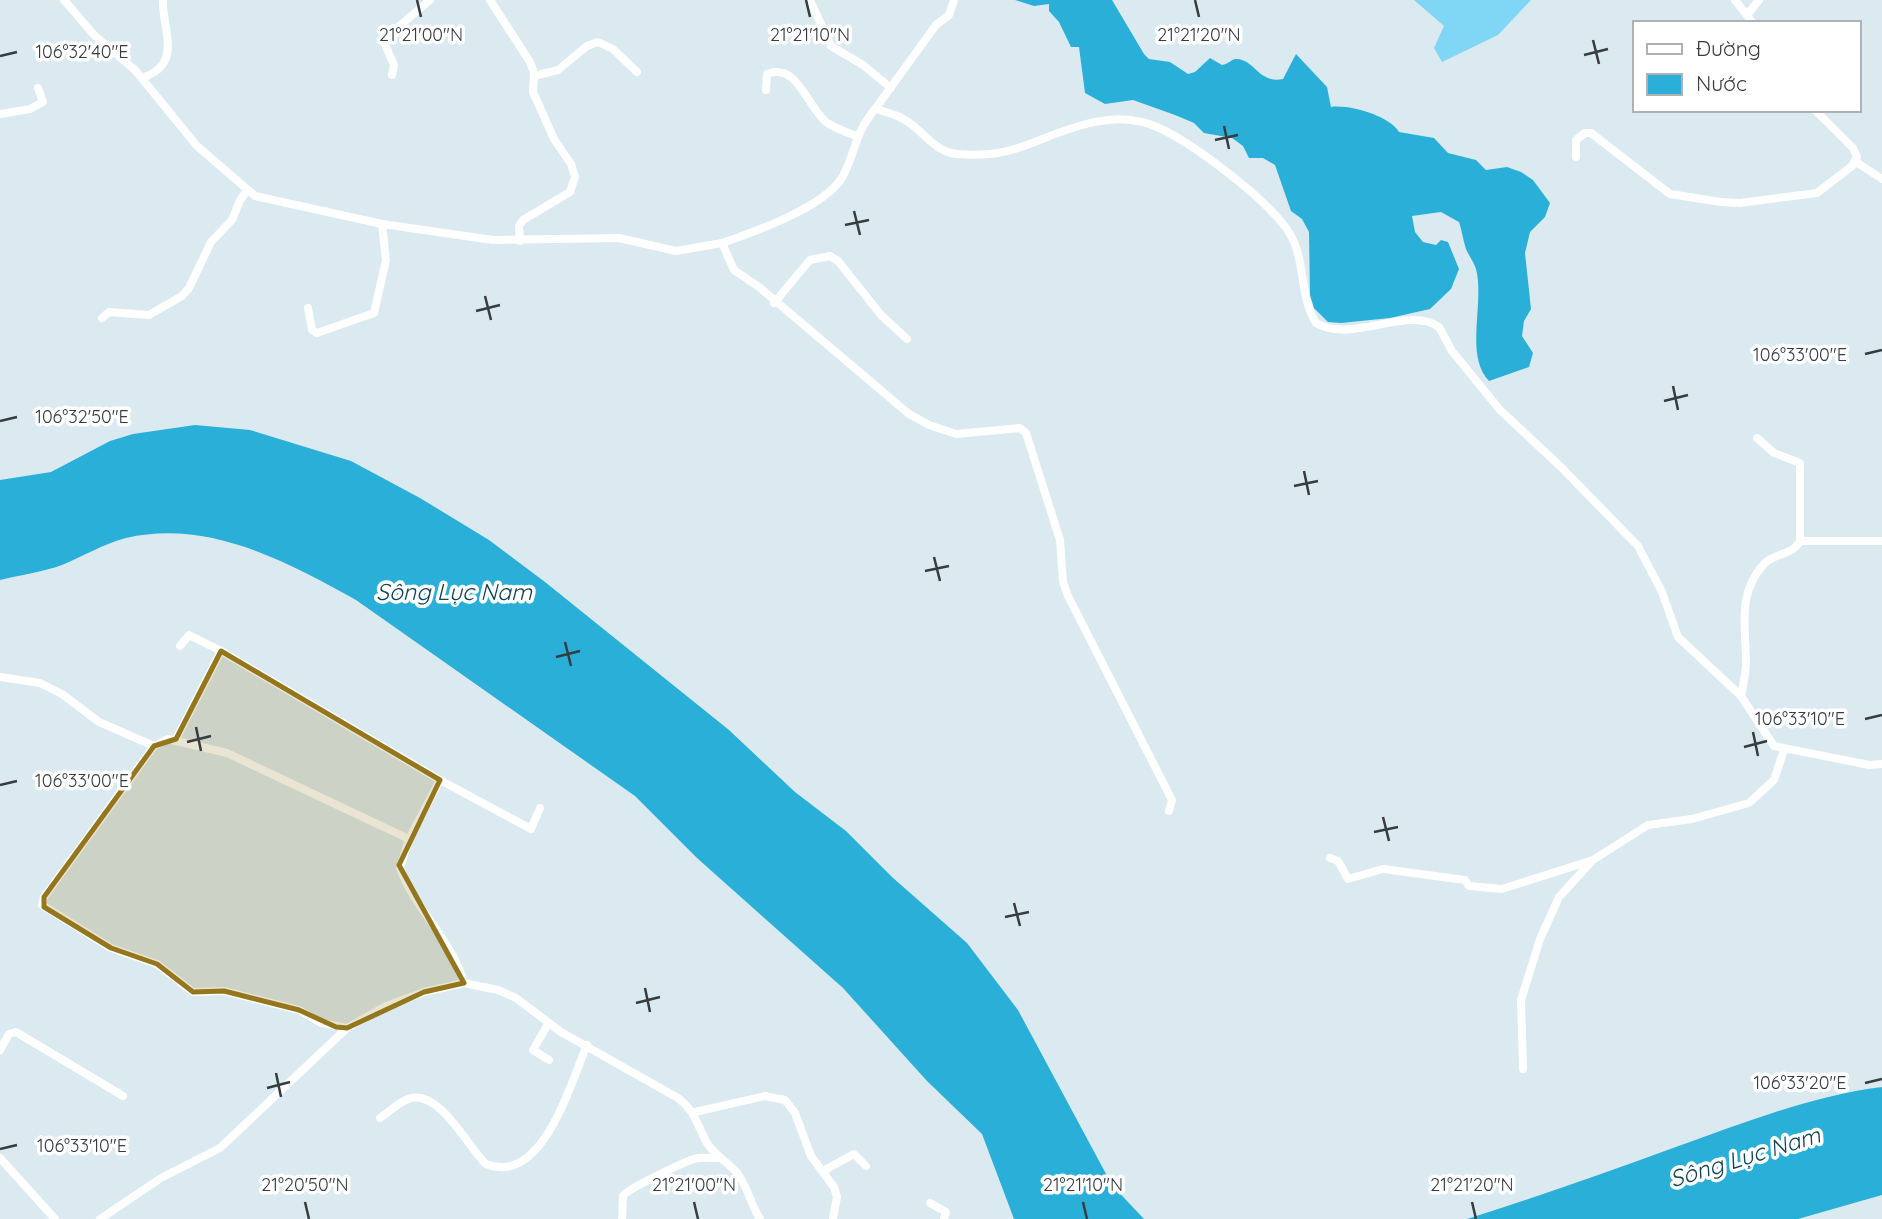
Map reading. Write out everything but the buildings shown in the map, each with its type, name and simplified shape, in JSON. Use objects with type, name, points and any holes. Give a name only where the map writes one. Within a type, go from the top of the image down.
[{"type":"street","points":[[64,0],[94,35],[142,78],[188,136],[247,191],[260,198],[382,224],[493,240],[619,239],[676,251],[722,243],[821,198],[843,175],[856,136],[936,25],[949,15],[954,0]]},
{"type":"street","points":[[142,78],[155,72],[167,54],[170,35],[163,19],[163,0]]},
{"type":"street","points":[[392,75],[394,65],[383,40],[430,0]]},
{"type":"street","points":[[490,0],[530,62],[534,76],[533,92],[554,139],[571,164],[575,183],[570,192],[523,220],[519,226],[520,241]]},
{"type":"street","points":[[810,0],[826,41],[835,51],[863,65],[891,88]]},
{"type":"street","points":[[1735,0],[1751,21]]},
{"type":"street","points":[[1746,15],[1759,0]]},
{"type":"street","points":[[534,76],[558,70],[587,46],[598,42],[613,49],[637,72]]},
{"type":"street","points":[[766,90],[767,74],[778,70],[788,74],[826,122],[856,136]]},
{"type":"street","points":[[0,114],[30,109],[43,102],[38,88]]},
{"type":"street","points":[[875,109],[906,120],[935,146],[953,153],[1011,151],[1079,126],[1127,120],[1152,124],[1202,155],[1263,203],[1290,233],[1298,251],[1306,301],[1316,323],[1332,329],[1421,321],[1439,327],[1452,351],[1500,410],[1562,467],[1638,546],[1658,582],[1678,637],[1741,696],[1774,746],[1869,765],[1882,764]]},
{"type":"street","points":[[1817,112],[1853,148],[1856,162],[1882,179]]},
{"type":"street","points":[[1576,157],[1576,140],[1591,133],[1670,194],[1695,200],[1740,203],[1817,193],[1856,162]]},
{"type":"street","points":[[102,318],[109,312],[149,315],[182,296],[211,242],[232,220],[247,191]]},
{"type":"street","points":[[308,308],[309,324],[317,333],[367,318],[376,310],[379,280],[386,260],[382,224]]},
{"type":"street","points":[[722,243],[734,270],[759,287],[774,303],[894,402],[929,425],[956,433],[1020,428],[1026,433],[1060,540],[1063,582],[1068,596],[1172,800],[1169,811]]},
{"type":"street","points":[[774,303],[810,260],[831,256],[838,261],[880,315],[907,339]]},
{"type":"street","points":[[1741,696],[1746,669],[1742,609],[1749,589],[1764,563],[1795,549],[1800,541],[1800,463],[1773,453],[1757,438]]},
{"type":"street","points":[[1800,541],[1882,541]]},
{"type":"street","points":[[180,646],[189,635],[221,651],[440,780],[531,830],[540,808]]},
{"type":"street","points":[[175,741],[221,651]]},
{"type":"street","points":[[0,677],[40,683],[62,694],[99,722],[154,747]]},
{"type":"street","points":[[347,1028],[321,1023],[299,1010],[224,991],[193,992],[157,964],[111,948],[42,905],[44,897],[154,747],[165,739],[227,753],[409,839]]},
{"type":"street","points":[[1523,1069],[1521,1000],[1540,939],[1559,897],[1593,860],[1648,825],[1692,819],[1749,803],[1774,780],[1784,750]]},
{"type":"street","points":[[440,780],[409,839],[400,863],[401,872],[417,903],[449,947],[464,983]]},
{"type":"street","points":[[1330,858],[1338,861],[1348,879],[1391,869],[1465,880],[1469,886],[1496,889],[1593,860]]},
{"type":"street","points":[[100,1219],[161,1178],[220,1148],[347,1028],[386,1006],[424,992],[464,983],[498,990],[516,998],[548,1024],[678,1098],[695,1112],[701,1132],[717,1157],[740,1176],[760,1219]]},
{"type":"street","points":[[548,1024],[533,1050],[550,1060]]},
{"type":"street","points":[[0,1050],[9,1034],[16,1032],[123,1096]]},
{"type":"street","points":[[380,1118],[407,1099],[423,1100],[454,1121],[486,1164],[518,1164],[531,1155],[547,1136],[587,1045]]},
{"type":"street","points":[[695,1112],[765,1096],[785,1100],[795,1113],[811,1156],[823,1171],[837,1197],[834,1219]]},
{"type":"street","points":[[823,1171],[854,1154],[866,1166]]},
{"type":"street","points":[[622,1219],[623,1196],[632,1186],[657,1178],[693,1160],[717,1157]]},
{"type":"street","points":[[0,1158],[55,1219]]},
{"type":"street","points":[[930,1203],[946,1212],[944,1219]]},
{"type":"highlighted area","points":[[221,651],[440,780],[399,865],[464,983],[424,992],[347,1028],[336,1027],[299,1010],[224,991],[193,992],[157,964],[111,948],[44,907],[44,897],[154,746],[176,739]]},
{"type":"shaded area","points":[[1414,0],[1531,0],[1498,35],[1442,62],[1434,48],[1444,26]]},
{"type":"water","points":[[1015,0],[1112,0],[1149,59],[1170,62],[1188,74],[1195,72],[1210,58],[1222,65],[1237,59],[1248,63],[1268,78],[1283,79],[1296,54],[1327,87],[1331,107],[1348,107],[1368,112],[1387,121],[1399,132],[1434,138],[1448,153],[1476,160],[1486,170],[1507,167],[1533,180],[1550,203],[1545,217],[1530,232],[1525,253],[1531,309],[1524,321],[1522,336],[1533,353],[1529,367],[1489,381],[1482,370],[1476,343],[1476,269],[1466,249],[1459,222],[1441,212],[1412,216],[1415,232],[1423,242],[1436,245],[1441,240],[1448,242],[1459,269],[1451,289],[1430,309],[1390,318],[1328,322],[1314,308],[1310,295],[1309,232],[1302,219],[1291,211],[1275,165],[1263,158],[1249,158],[1243,146],[1232,138],[1204,133],[1194,123],[1175,115],[1133,100],[1105,104],[1085,93],[1079,47],[1071,47],[1059,22],[1049,11],[1049,4],[1034,6]]},
{"type":"water","name":"Sông Lục Nam","points":[[195,425],[250,430],[351,461],[420,498],[489,540],[545,582],[729,730],[795,792],[846,831],[892,877],[967,943],[1018,1010],[1112,1185],[1144,1219],[1014,1219],[982,1134],[927,1081],[843,988],[697,858],[635,796],[356,600],[302,571],[246,547],[187,534],[126,538],[55,567],[0,580],[0,480],[51,472],[110,441],[133,434]]},
{"type":"water","name":"Sông Lục Nam","points":[[1882,1087],[1882,1195],[1798,1219],[1467,1219],[1776,1112],[1829,1097]]}]
